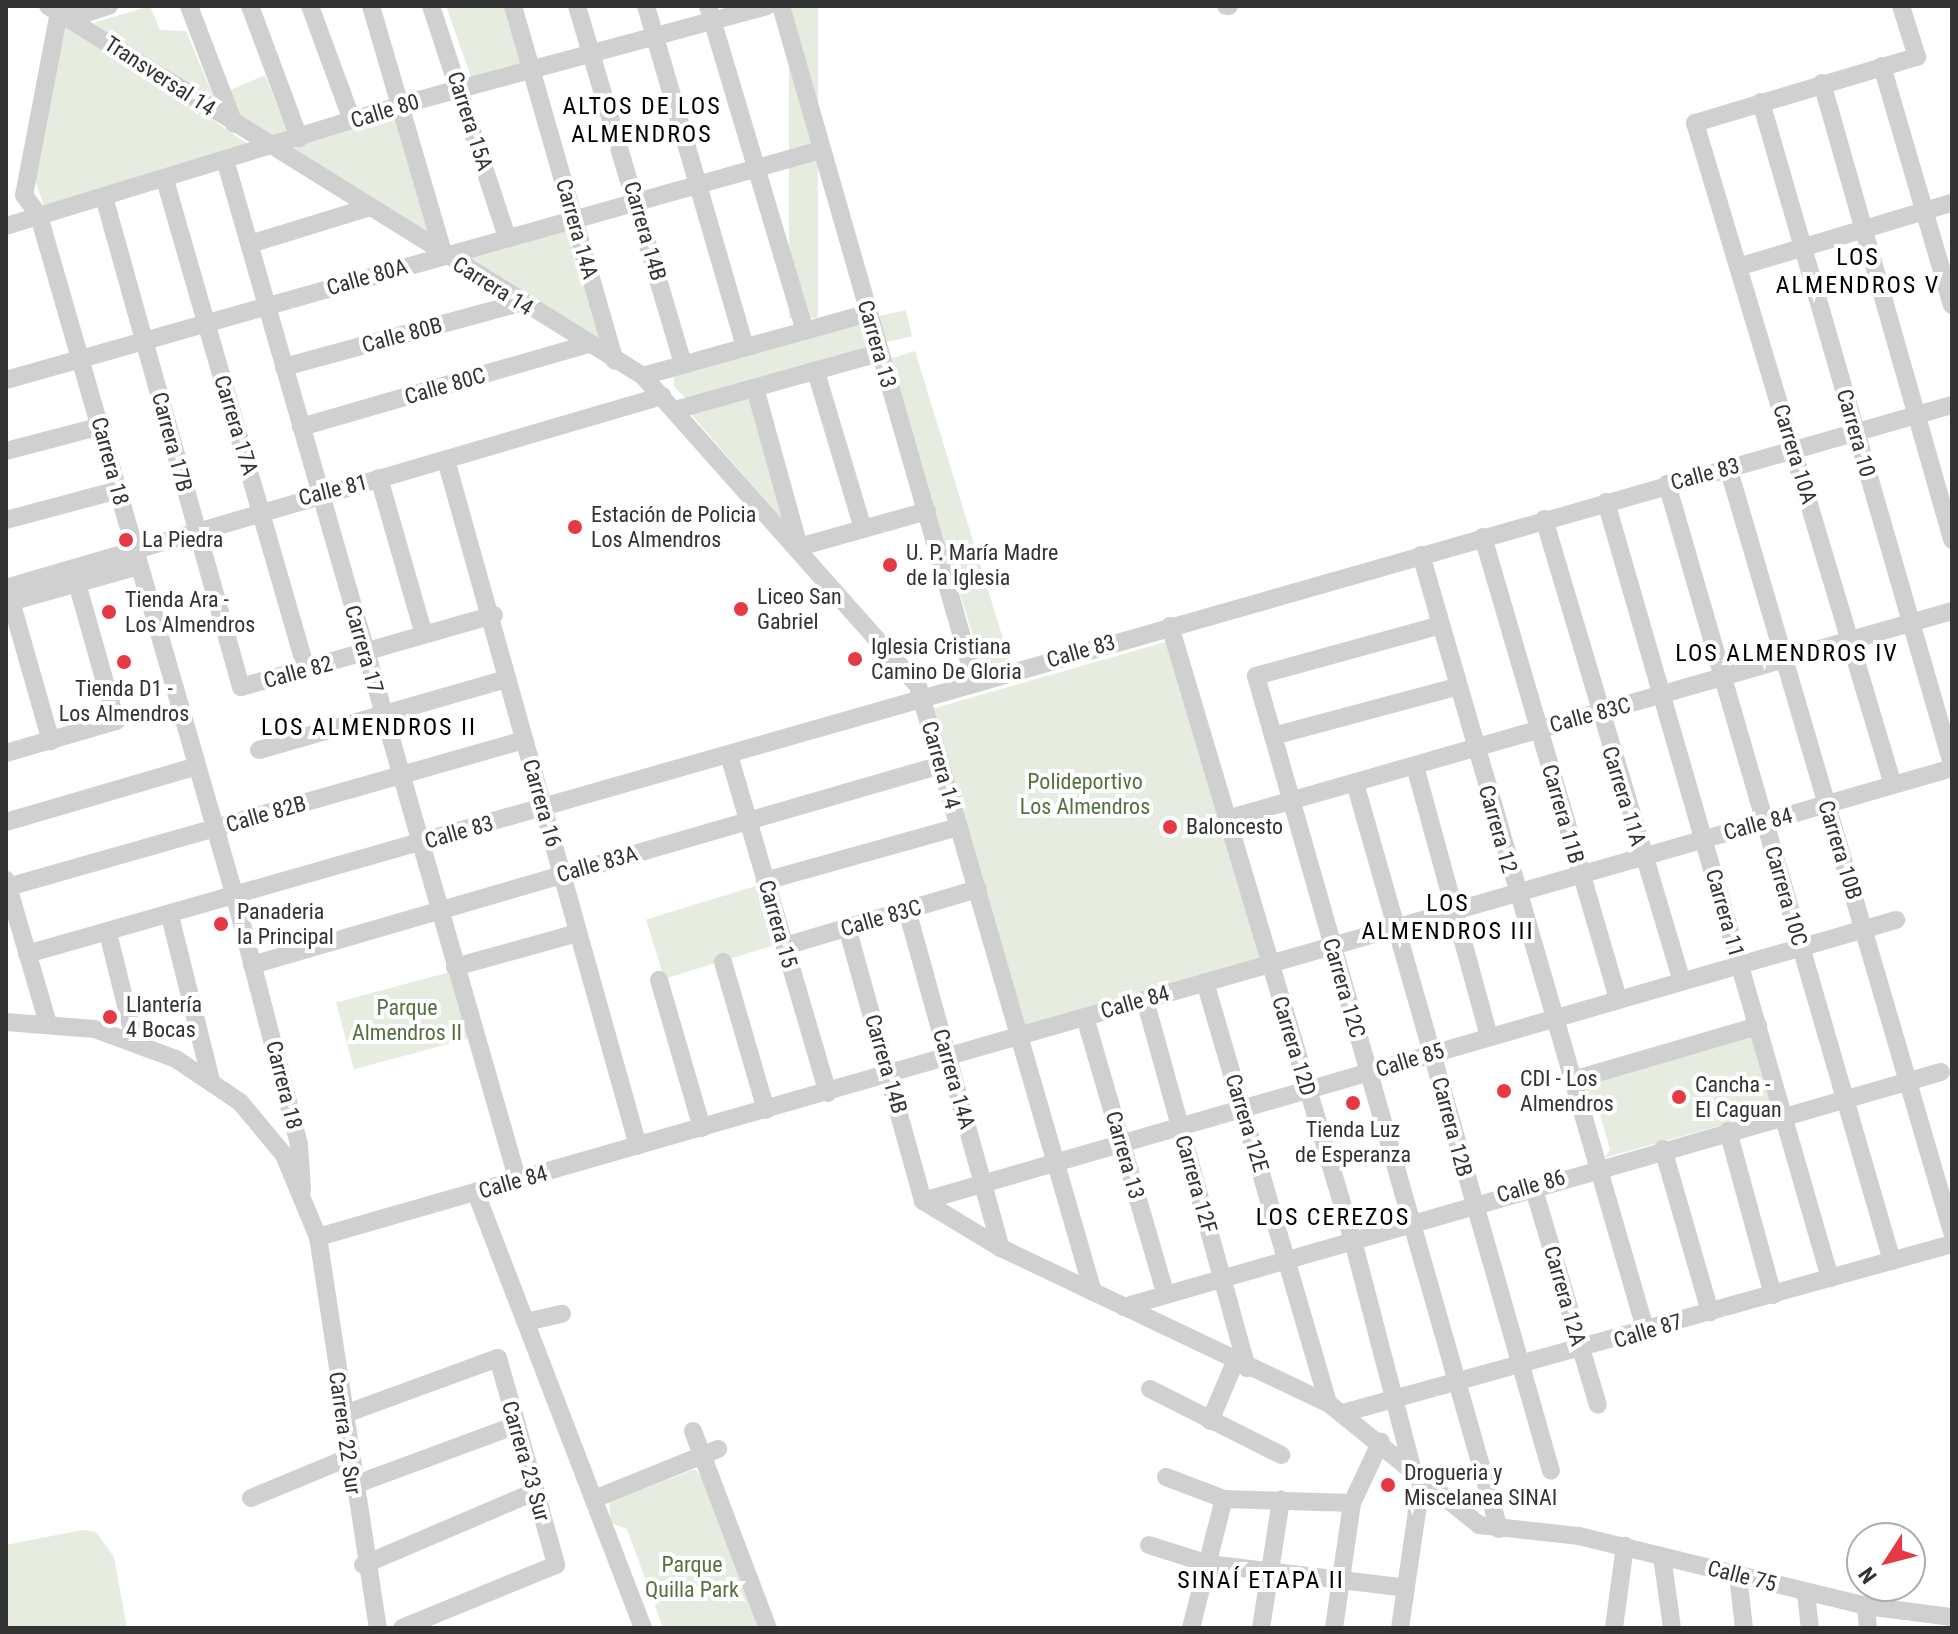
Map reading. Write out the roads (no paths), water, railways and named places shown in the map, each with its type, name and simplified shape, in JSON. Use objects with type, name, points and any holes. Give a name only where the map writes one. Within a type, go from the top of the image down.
[{"type":"street","points":[[61,11],[109,6]]},
{"type":"street","points":[[189,6],[234,124]]},
{"type":"street","points":[[250,6],[299,138]]},
{"type":"street","points":[[310,6],[352,120]]},
{"type":"street","points":[[371,6],[404,104],[444,255]]},
{"type":"street","name":"Carrera 15A","points":[[431,6],[461,89],[507,237]]},
{"type":"street","name":"Carrera 14A","points":[[513,6],[615,361]]},
{"type":"street","name":"Carrera 14B","points":[[577,6],[638,204],[683,365]]},
{"type":"street","points":[[646,6],[745,347]]},
{"type":"street","name":"Calle 80","points":[[6,226],[226,163],[404,104],[656,39],[711,15],[767,6]]},
{"type":"street","name":"Carrera 13","points":[[781,6],[975,682]]},
{"type":"street","points":[[1761,102],[1917,57],[1901,6]]},
{"type":"street","name":"Transversal 14","points":[[61,11],[272,147]]},
{"type":"street","name":"Carrera 18","points":[[61,11],[15,194],[39,216],[82,360],[235,897],[299,1145],[302,1190]]},
{"type":"street","points":[[711,15],[760,168],[805,331]]},
{"type":"street","points":[[1882,66],[1952,305]]},
{"type":"street","points":[[1822,83],[1952,540]]},
{"type":"street","name":"Carrera 10A","points":[[1761,102],[1695,123],[1893,785]]},
{"type":"street","name":"Carrera 10","points":[[1761,102],[1952,766]]},
{"type":"street","name":"Carrera 14","points":[[272,147],[519,303],[643,376],[799,547],[922,697],[1052,1162],[1093,1292]]},
{"type":"street","name":"Calle 80A","points":[[6,380],[821,150]]},
{"type":"street","name":"Carrera 17","points":[[226,163],[518,1181]]},
{"type":"street","name":"Carrera 17A","points":[[165,180],[306,669]]},
{"type":"street","name":"Carrera 17B","points":[[104,197],[241,687]]},
{"type":"street","points":[[1738,267],[1951,203]]},
{"type":"street","points":[[250,244],[367,208]]},
{"type":"street","name":"Calle 80B","points":[[284,367],[519,303]]},
{"type":"street","points":[[643,376],[868,313]]},
{"type":"street","name":"Calle 80C","points":[[301,427],[588,344]]},
{"type":"street","name":"Calle 81","points":[[8,597],[134,547],[319,492],[668,403],[755,388],[879,353]]},
{"type":"street","points":[[816,372],[863,529]]},
{"type":"street","points":[[755,388],[799,547],[927,511]]},
{"type":"street","name":"Calle 83","points":[[27,954],[170,916],[922,697],[1952,405]]},
{"type":"street","points":[[6,451],[101,426]]},
{"type":"street","name":"Carrera 16","points":[[446,460],[494,615],[506,679],[638,1146]]},
{"type":"street","name":"Carrera 10B","points":[[1728,467],[1952,1232]]},
{"type":"street","points":[[379,478],[424,635]]},
{"type":"street","name":"Carrera 10C","points":[[1667,484],[1892,1261]]},
{"type":"street","points":[[6,520],[118,490]]},
{"type":"street","name":"Carrera 11","points":[[1606,502],[1830,1278]]},
{"type":"street","name":"Carrera 11A","points":[[1544,519],[1599,713],[1681,979]]},
{"type":"street","name":"Carrera 11B","points":[[1483,537],[1618,998]]},
{"type":"street","name":"Carrera 12","points":[[1421,555],[1456,687],[1646,1332]]},
{"type":"street","points":[[51,741],[8,597],[139,566]]},
{"type":"street","points":[[6,753],[116,721],[77,583]]},
{"type":"street","name":"Calle 83C","points":[[1227,819],[1952,611]]},
{"type":"street","name":"Calle 82","points":[[241,687],[494,615]]},
{"type":"street","name":"Carrera 12C","points":[[1441,625],[1256,676],[1499,1529]]},
{"type":"street","name":"Carrera 12D","points":[[1170,626],[1352,1237],[1395,1403],[1417,1473]]},
{"type":"street","points":[[259,750],[506,679]]},
{"type":"street","points":[[1273,736],[1456,687]]},
{"type":"street","name":"Calle 82B","points":[[7,883],[215,829],[524,740]]},
{"type":"street","name":"Carrera 15","points":[[729,755],[828,1093]]},
{"type":"street","name":"Calle 83A","points":[[252,965],[941,765]]},
{"type":"street","points":[[6,822],[197,766]]},
{"type":"street","points":[[1415,766],[1489,1037]]},
{"type":"street","name":"Calle 84","points":[[318,1237],[1019,1038],[1455,908],[1826,805],[1952,766]]},
{"type":"street","name":"Carrera 12B","points":[[1355,783],[1551,1471]]},
{"type":"street","points":[[765,881],[959,827]]},
{"type":"street","points":[[7,883],[47,1020]]},
{"type":"street","name":"Calle 83C","points":[[785,946],[978,889]]},
{"type":"street","name":"Carrera 14A","points":[[907,910],[1001,1248]]},
{"type":"street","points":[[170,916],[211,1080]]},
{"type":"street","name":"Calle 85","points":[[923,1201],[1681,979],[1896,920]]},
{"type":"street","name":"Carrera 14B","points":[[847,927],[923,1201]]},
{"type":"street","points":[[108,933],[135,1042]]},
{"type":"street","points":[[455,967],[578,933]]},
{"type":"street","points":[[723,962],[766,1110]]},
{"type":"street","points":[[659,980],[702,1128]]},
{"type":"street","name":"Carrera 12E","points":[[1205,982],[1336,1408]]},
{"type":"street","name":"Carrera 12F","points":[[1145,1000],[1223,1276],[1241,1365]]},
{"type":"street","name":"Carrera 13","points":[[1085,1017],[1165,1293]]},
{"type":"street","points":[[6,1022],[47,1020],[135,1042],[211,1080],[262,1125],[302,1190]]},
{"type":"street","points":[[1573,1080],[1758,1026]]},
{"type":"street","name":"Calle 86","points":[[1124,1307],[1352,1237],[1941,1072]]},
{"type":"street","points":[[1728,1131],[1773,1295]]},
{"type":"street","points":[[1663,1149],[1710,1312]]},
{"type":"street","name":"Carrera 12A","points":[[1533,1186],[1598,1405]]},
{"type":"street","name":"Carrera 22 Sur","points":[[302,1190],[318,1237],[363,1565],[378,1628]]},
{"type":"street","points":[[476,1193],[643,1628]]},
{"type":"street","name":"Calle 75","points":[[923,1201],[1001,1248],[1336,1408],[1381,1441],[1458,1512],[1499,1529],[1622,1546],[1866,1606],[1952,1617]]},
{"type":"street","name":"Calle 87","points":[[1336,1408],[1395,1403],[1952,1244]]},
{"type":"street","points":[[526,1322],[562,1314]]},
{"type":"street","name":"Carrera 23 Sur","points":[[342,1415],[498,1358],[556,1565],[402,1628]]},
{"type":"street","points":[[1210,1421],[1241,1365]]},
{"type":"street","points":[[1150,1389],[1281,1455]]},
{"type":"street","points":[[354,1485],[516,1425]]},
{"type":"street","points":[[693,1431],[710,1452],[768,1628]]},
{"type":"street","points":[[1334,1628],[1352,1503],[1381,1441]]},
{"type":"street","points":[[594,1499],[710,1452]]},
{"type":"street","points":[[251,1498],[350,1457]]},
{"type":"street","points":[[1400,1628],[1417,1473]]},
{"type":"street","points":[[1166,1477],[1224,1499],[1352,1503]]},
{"type":"street","points":[[363,1565],[534,1492]]},
{"type":"street","points":[[1191,1628],[1224,1499]]},
{"type":"street","points":[[1261,1628],[1281,1500]]},
{"type":"street","points":[[1149,1545],[1209,1564],[1342,1577],[1406,1588]]},
{"type":"street","points":[[1614,1628],[1622,1546]]},
{"type":"street","points":[[1662,1556],[1672,1628]]},
{"type":"street","points":[[1738,1575],[1744,1628]]},
{"type":"street","points":[[1806,1592],[1810,1628]]},
{"type":"street","points":[[1866,1606],[1868,1628]]},
{"type":"place","name":"Estación de Policia Los Almendros","points":[[575,527]]},
{"type":"place","name":"La Piedra","points":[[126,540]]},
{"type":"place","name":"U. P. María Madre de la Iglesia","points":[[890,565]]},
{"type":"place","name":"Liceo San Gabriel","points":[[741,609]]},
{"type":"place","name":"Tienda Ara - Los Almendros","points":[[109,612]]},
{"type":"place","name":"Iglesia Cristiana Camino De Gloria","points":[[855,659]]},
{"type":"place","name":"Tienda D1 - Los Almendros","points":[[124,662]]},
{"type":"place","name":"Baloncesto","points":[[1170,827]]},
{"type":"place","name":"Panaderia la Principal","points":[[221,924]]},
{"type":"place","name":"Llantería 4 Bocas","points":[[110,1017]]},
{"type":"place","name":"CDI - Los Almendros","points":[[1504,1091]]},
{"type":"place","name":"Cancha - El Caguan","points":[[1679,1097]]},
{"type":"place","name":"Tienda Luz de Esperanza","points":[[1353,1103]]},
{"type":"place","name":"Drogueria y Miscelanea SINAI","points":[[1388,1485]]},
{"type":"district","name":"ALTOS DE LOS ALMENDROS","points":[[642,121]]},
{"type":"district","name":"LOS ALMENDROS V","points":[[1858,272]]},
{"type":"district","name":"LOS ALMENDROS IV","points":[[1787,654]]},
{"type":"district","name":"LOS ALMENDROS II","points":[[369,728]]},
{"type":"district","name":"LOS ALMENDROS III","points":[[1448,918]]},
{"type":"district","name":"LOS CEREZOS","points":[[1333,1218]]},
{"type":"district","name":"SINAÍ ETAPA II","points":[[1261,1581]]},
{"type":"park label","name":"Polideportivo Los Almendros","points":[[1085,794]]},
{"type":"park label","name":"Parque Almendros II","points":[[407,1020]]},
{"type":"park label","name":"Parque Quilla Park","points":[[692,1576]]}]
